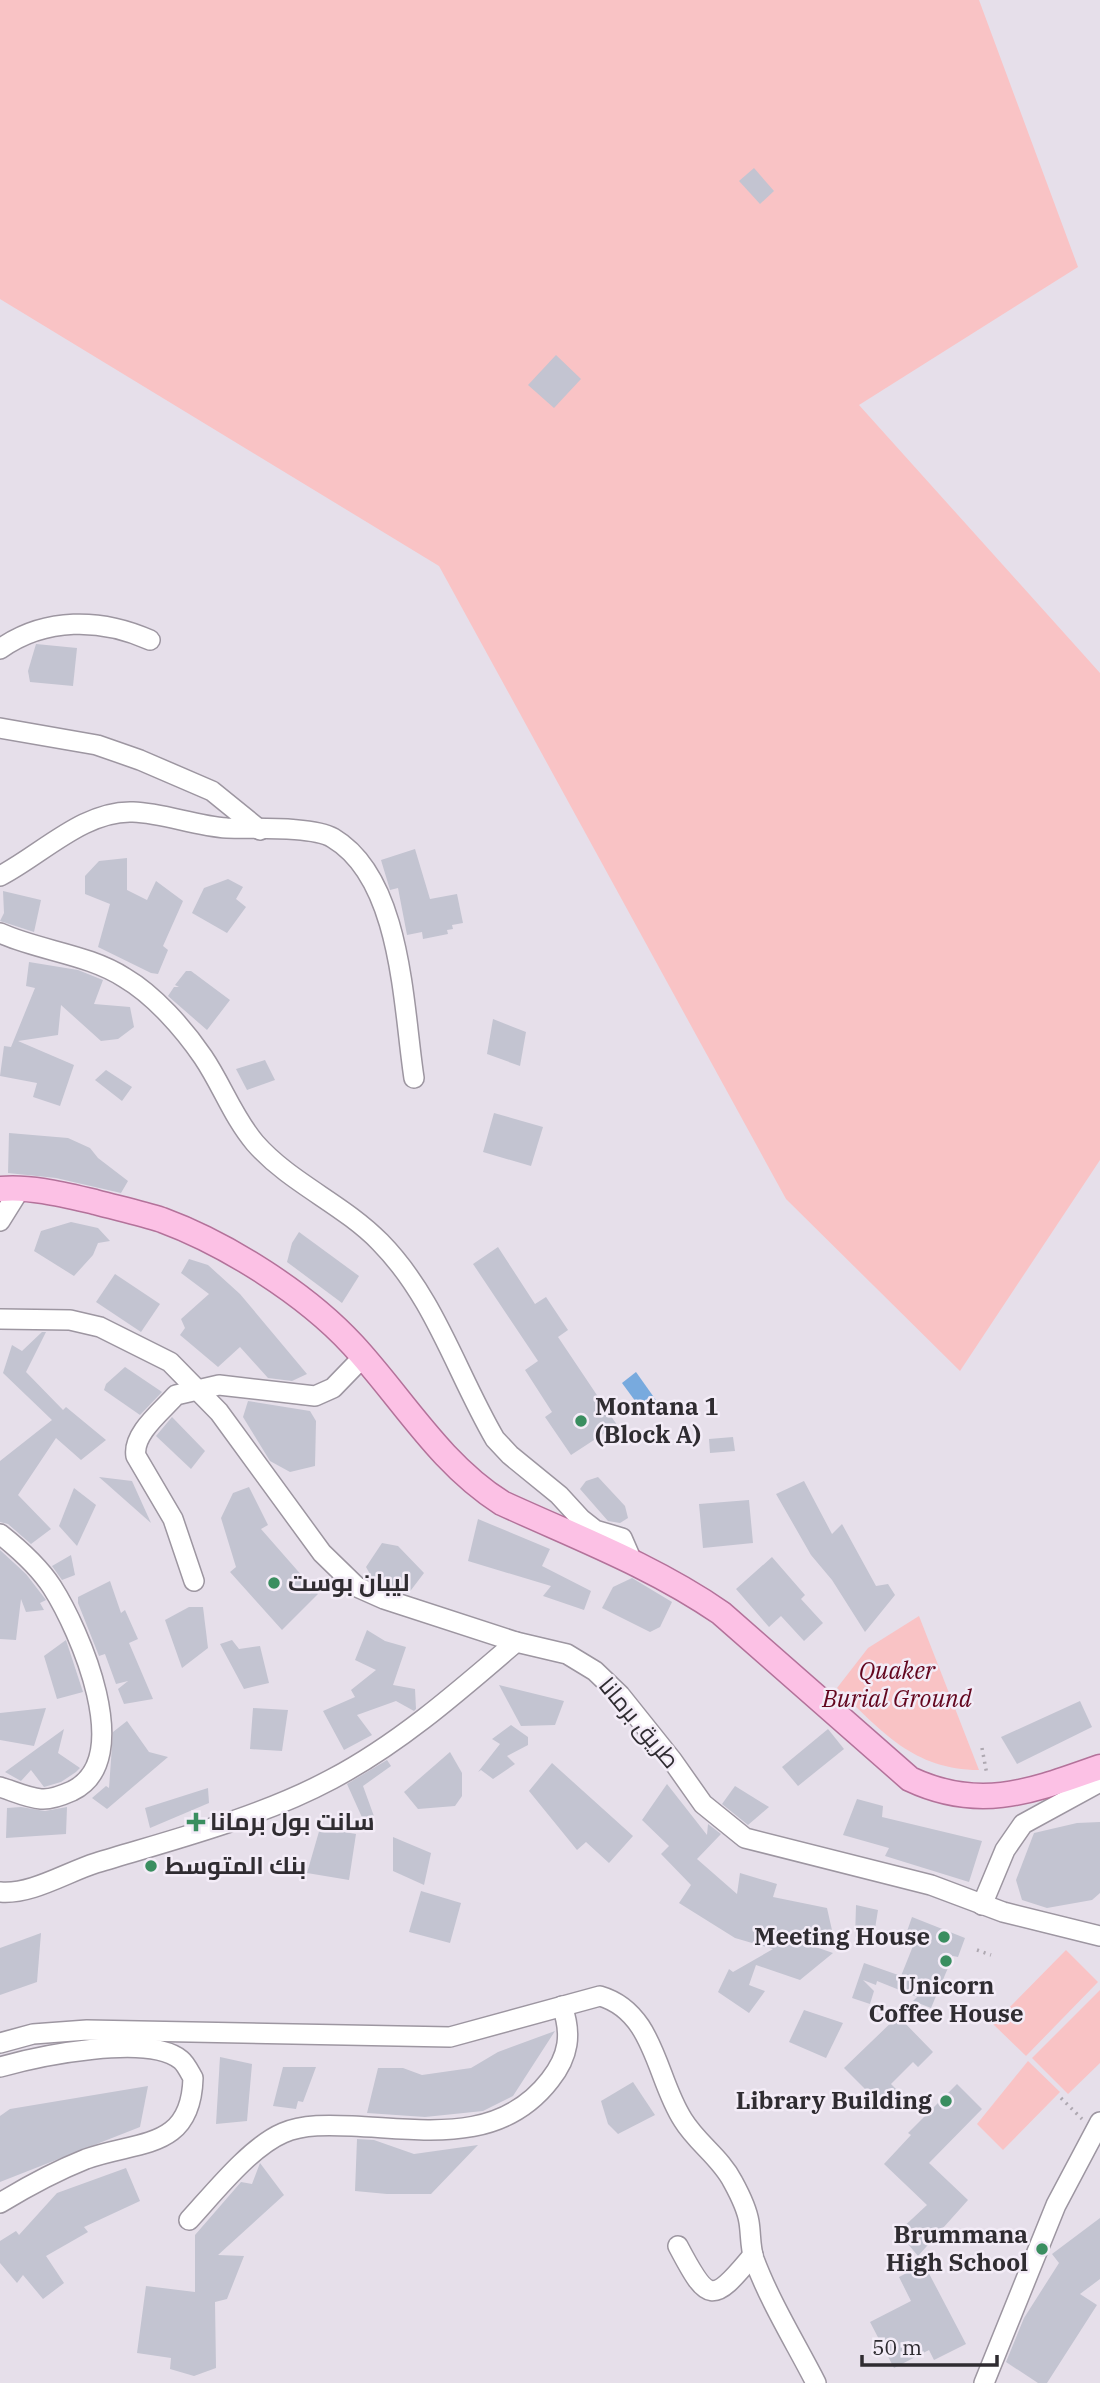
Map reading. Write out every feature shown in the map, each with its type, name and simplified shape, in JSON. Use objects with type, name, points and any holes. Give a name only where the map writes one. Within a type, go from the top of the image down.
[{"type":"main road","points":[[10,1189],[67,1195],[161,1220],[210,1242],[311,1307],[363,1357],[445,1455],[483,1491],[502,1503],[667,1578],[721,1613],[910,1779],[937,1791],[989,1798],[1023,1793],[1100,1767]]},
{"type":"street","points":[[0,649],[27,633],[80,623],[107,625],[150,640]]},
{"type":"street","points":[[0,728],[97,745],[140,760],[212,791],[260,830]]},
{"type":"street","points":[[0,876],[83,825],[109,815],[133,812],[203,826],[298,830],[332,837],[362,865],[376,886],[392,932],[414,1077]]},
{"type":"street","points":[[0,933],[99,964],[145,992],[203,1056],[239,1122],[256,1144],[275,1162],[379,1240],[402,1266],[434,1316],[495,1439],[509,1455],[559,1495],[595,1530],[622,1538],[632,1561]]},
{"type":"street","points":[[0,1221],[10,1189]]},
{"type":"street","name":"طريق برمانا","points":[[0,1319],[70,1320],[100,1327],[170,1362],[248,1448],[322,1553],[358,1587],[384,1599],[516,1642],[567,1654],[595,1671],[627,1703],[703,1804],[745,1838],[931,1885],[982,1905],[1100,1936]]},
{"type":"street","points":[[194,1581],[173,1519],[139,1463],[134,1447],[139,1438],[176,1395],[219,1385],[315,1396],[333,1388],[363,1357]]},
{"type":"street","points":[[0,1534],[38,1568],[54,1589],[90,1664],[98,1692],[101,1726],[99,1756],[86,1782],[75,1790],[40,1799],[0,1787]]},
{"type":"street","points":[[0,1892],[24,1890],[69,1871],[213,1827],[278,1804],[332,1779],[399,1736],[516,1642]]},
{"type":"street","points":[[982,1905],[1005,1850],[1023,1824],[1100,1782]]},
{"type":"street","points":[[0,2043],[33,2034],[87,2030],[450,2037],[600,1996],[626,2008],[636,2021],[648,2040],[668,2094],[684,2122],[712,2152],[733,2181],[748,2218],[753,2255],[765,2286],[816,2383]]},
{"type":"street","points":[[189,2220],[209,2195],[269,2141],[283,2133],[334,2126],[456,2129],[486,2126],[507,2118],[542,2090],[558,2070],[569,2046],[568,2022],[562,2006]]},
{"type":"street","points":[[0,2067],[58,2054],[131,2046],[165,2052],[181,2060],[193,2078],[187,2115],[171,2132],[147,2144],[99,2154],[59,2169],[0,2203]]},
{"type":"street","points":[[984,2383],[1056,2205],[1100,2122]]},
{"type":"street","points":[[678,2246],[694,2278],[712,2291],[719,2292],[728,2286],[753,2255]]},
{"type":"path","points":[[982,1748],[986,1769]]},
{"type":"path","points":[[977,1950],[991,1955]]},
{"type":"path","points":[[1061,2098],[1080,2117]]},
{"type":"green space","points":[[0,0],[979,0],[1078,267],[859,405],[1100,673],[1100,1160],[960,1371],[786,1199],[439,566],[0,299]]},
{"type":"green space","name":"Quaker Burial Ground","points":[[919,1616],[979,1770],[956,1768],[917,1755],[884,1733],[837,1688],[868,1648]]},
{"type":"green space","points":[[1066,1950],[1098,1982],[1026,2056],[993,2024]]},
{"type":"green space","points":[[1100,1990],[1100,2063],[1068,2094],[1032,2058]]},
{"type":"green space","points":[[1028,2061],[1060,2092],[1003,2150],[977,2124]]},
{"type":"water","points":[[636,1372],[658,1403],[644,1413],[622,1383]]},
{"type":"building","points":[[754,168],[774,191],[760,204],[739,181]]},
{"type":"building","points":[[556,355],[581,379],[554,408],[528,385]]},
{"type":"building","points":[[36,644],[77,648],[73,686],[30,682],[28,671]]},
{"type":"building","points":[[415,849],[430,899],[457,894],[463,923],[452,925],[453,929],[447,930],[448,934],[423,939],[422,932],[407,935],[398,888],[390,890],[381,860]]},
{"type":"building","points":[[127,858],[127,890],[147,900],[156,881],[183,901],[163,946],[168,950],[158,974],[98,947],[110,904],[85,894],[85,876],[99,861]]},
{"type":"building","points":[[228,879],[243,887],[236,899],[246,907],[227,933],[192,913],[204,888]]},
{"type":"building","points":[[3,891],[41,900],[34,932],[0,921],[4,913]]},
{"type":"building","points":[[29,962],[78,970],[103,980],[94,1004],[130,1007],[134,1027],[118,1039],[101,1041],[61,1005],[58,1035],[18,1041],[74,1065],[60,1106],[33,1097],[37,1083],[0,1076],[4,1046],[11,1047],[35,988],[26,986]]},
{"type":"building","points":[[186,971],[191,971],[230,1000],[207,1030],[168,996],[174,987],[179,987],[175,985]]},
{"type":"building","points":[[493,1019],[526,1032],[520,1066],[487,1054]]},
{"type":"building","points":[[265,1060],[275,1080],[247,1090],[236,1069]]},
{"type":"building","points":[[106,1070],[132,1087],[122,1101],[95,1080]]},
{"type":"building","points":[[494,1113],[543,1127],[531,1166],[483,1152]]},
{"type":"building","points":[[9,1133],[68,1138],[90,1148],[98,1158],[128,1181],[121,1193],[56,1178],[8,1173]]},
{"type":"building","points":[[71,1222],[98,1228],[110,1241],[98,1243],[93,1255],[74,1276],[34,1251],[41,1231]]},
{"type":"building","points":[[299,1232],[359,1276],[342,1303],[287,1262],[292,1243]]},
{"type":"building","points":[[498,1247],[535,1304],[546,1297],[568,1330],[558,1337],[617,1425],[571,1455],[545,1417],[552,1412],[525,1370],[538,1361],[473,1264]]},
{"type":"building","points":[[189,1259],[208,1265],[240,1294],[307,1374],[292,1381],[268,1378],[240,1347],[218,1367],[180,1335],[185,1328],[181,1319],[209,1294],[181,1273]]},
{"type":"building","points":[[115,1274],[160,1304],[141,1332],[96,1302]]},
{"type":"building","points":[[42,1332],[46,1332],[26,1372],[63,1410],[66,1407],[106,1440],[81,1460],[56,1438],[18,1495],[51,1529],[31,1544],[8,1524],[0,1522],[0,1461],[52,1420],[3,1373],[12,1345],[22,1351]]},
{"type":"building","points":[[125,1367],[162,1392],[140,1415],[104,1390],[106,1384]]},
{"type":"building","points":[[248,1401],[310,1411],[316,1421],[315,1466],[290,1472],[270,1461],[243,1417]]},
{"type":"building","points":[[172,1417],[205,1451],[191,1469],[156,1436]]},
{"type":"building","points":[[733,1437],[735,1451],[710,1453],[709,1439]]},
{"type":"building","points":[[99,1477],[132,1481],[151,1523]]},
{"type":"building","points":[[598,1477],[625,1506],[628,1518],[620,1523],[608,1521],[580,1489],[586,1481]]},
{"type":"building","points":[[804,1481],[832,1534],[842,1524],[876,1586],[888,1584],[895,1595],[865,1632],[832,1580],[811,1555],[776,1494]]},
{"type":"building","name":"ليبان بوست","points":[[249,1487],[268,1525],[261,1529],[318,1594],[282,1630],[230,1572],[236,1567],[221,1518],[233,1493]]},
{"type":"building","points":[[74,1488],[96,1505],[77,1546],[59,1526]]},
{"type":"building","points":[[749,1500],[753,1543],[703,1548],[699,1504]]},
{"type":"building","points":[[478,1519],[550,1549],[542,1566],[591,1591],[584,1610],[543,1596],[551,1586],[468,1561]]},
{"type":"building","points":[[382,1543],[398,1546],[424,1573],[408,1594],[368,1579],[370,1574],[366,1567]]},
{"type":"building","points":[[0,1550],[26,1574],[46,1600],[40,1603],[44,1610],[26,1612],[21,1599],[16,1640],[0,1639]]},
{"type":"building","points":[[71,1555],[75,1575],[62,1580],[52,1566]]},
{"type":"building","points":[[772,1557],[805,1595],[801,1599],[823,1623],[804,1641],[781,1616],[769,1627],[736,1589]]},
{"type":"building","points":[[632,1578],[672,1602],[660,1627],[650,1632],[602,1608],[613,1587]]},
{"type":"building","points":[[110,1581],[121,1613],[125,1610],[138,1639],[129,1643],[153,1699],[124,1704],[118,1689],[128,1681],[116,1684],[105,1654],[99,1656],[78,1603],[78,1597]]},
{"type":"building","points":[[189,1607],[203,1607],[208,1648],[182,1668],[165,1620]]},
{"type":"building","points":[[367,1630],[385,1641],[406,1647],[393,1685],[415,1689],[416,1709],[414,1711],[396,1701],[357,1715],[372,1735],[344,1750],[323,1711],[355,1697],[351,1690],[376,1670],[355,1660]]},
{"type":"building","points":[[66,1640],[83,1692],[57,1699],[44,1656]]},
{"type":"building","points":[[232,1640],[239,1649],[260,1646],[269,1683],[244,1689],[220,1644]]},
{"type":"building","points":[[499,1685],[564,1701],[555,1725],[521,1726]]},
{"type":"building","points":[[1080,1701],[1092,1727],[1017,1764],[1001,1737]]},
{"type":"building","points":[[46,1708],[34,1746],[0,1740],[0,1713]]},
{"type":"building","points":[[253,1708],[288,1710],[282,1751],[250,1749]]},
{"type":"building","points":[[127,1721],[149,1752],[168,1757],[107,1809],[92,1798],[106,1786],[109,1788],[113,1732]]},
{"type":"building","points":[[511,1725],[528,1737],[528,1745],[507,1756],[515,1764],[493,1779],[481,1770],[478,1772],[500,1744],[492,1739]]},
{"type":"building","points":[[64,1729],[58,1753],[80,1768],[76,1772],[61,1782],[44,1787],[31,1770],[21,1781],[5,1772]]},
{"type":"building","points":[[828,1729],[844,1749],[798,1786],[782,1767]]},
{"type":"building","points":[[450,1752],[462,1773],[462,1796],[455,1806],[418,1809],[404,1792]]},
{"type":"building","points":[[387,1760],[391,1766],[363,1786],[375,1819],[365,1824],[347,1784]]},
{"type":"building","points":[[552,1763],[633,1836],[609,1863],[586,1842],[577,1850],[529,1791]]},
{"type":"building","points":[[667,1784],[707,1835],[708,1824],[721,1834],[697,1859],[737,1894],[740,1873],[777,1884],[773,1897],[827,1908],[834,1939],[801,1942],[833,1953],[800,1980],[756,1965],[749,1985],[765,1991],[749,2013],[718,1992],[729,1969],[733,1972],[773,1949],[735,1938],[679,1903],[691,1885],[661,1854],[669,1846],[642,1820]]},
{"type":"building","points":[[735,1786],[769,1807],[748,1825],[722,1804]]},
{"type":"building","points":[[208,1788],[209,1803],[150,1828],[145,1808]]},
{"type":"building","points":[[857,1799],[883,1806],[882,1817],[982,1841],[969,1882],[885,1856],[889,1848],[843,1835]]},
{"type":"building","points":[[67,1807],[66,1834],[6,1838],[7,1808],[45,1811]]},
{"type":"building","points":[[1100,1822],[1100,1893],[1092,1900],[1047,1908],[1022,1900],[1016,1880],[1034,1833],[1077,1823]]},
{"type":"building","points":[[320,1828],[356,1834],[349,1880],[307,1873]]},
{"type":"building","points":[[393,1837],[431,1853],[424,1885],[393,1871]]},
{"type":"building","points":[[421,1891],[461,1903],[450,1943],[409,1932]]},
{"type":"building","points":[[856,1905],[878,1910],[874,1935],[855,1937]]},
{"type":"building","points":[[912,1917],[965,1938],[958,1957],[953,1956],[931,2008],[913,2001],[917,1997],[877,1981],[876,1985],[863,1980],[874,1991],[870,2004],[852,1998],[864,1963],[901,1976],[915,1941],[905,1937]]},
{"type":"building","points":[[41,1933],[37,1982],[0,1995],[0,1948]]},
{"type":"building","points":[[804,2010],[843,2023],[826,2058],[789,2042]]},
{"type":"building","points":[[898,2016],[933,2052],[918,2067],[913,2062],[891,2084],[896,2089],[880,2104],[844,2068]]},
{"type":"building","points":[[555,2031],[513,2096],[483,2111],[425,2117],[367,2113],[378,2068],[403,2068],[422,2075],[471,2068],[498,2052]]},
{"type":"building","points":[[220,2057],[252,2064],[247,2121],[216,2124]]},
{"type":"building","points":[[283,2067],[316,2067],[303,2102],[298,2101],[296,2109],[273,2106]]},
{"type":"building","points":[[633,2082],[655,2115],[618,2134],[608,2124],[601,2101]]},
{"type":"building","points":[[957,2084],[982,2109],[929,2163],[968,2200],[918,2256],[898,2232],[927,2205],[884,2164],[911,2135],[908,2133]]},
{"type":"building","points":[[148,2086],[140,2127],[0,2182],[0,2116],[10,2109]]},
{"type":"building","points":[[357,2139],[374,2140],[414,2154],[478,2145],[431,2194],[387,2194],[355,2191]]},
{"type":"building","points":[[260,2163],[284,2195],[218,2255],[244,2256],[227,2299],[215,2302],[216,2368],[194,2376],[170,2369],[171,2358],[137,2353],[146,2286],[195,2292],[195,2235],[241,2182],[252,2184]]},
{"type":"building","points":[[126,2168],[140,2201],[84,2227],[88,2232],[46,2256],[64,2283],[43,2299],[23,2275],[17,2283],[0,2263],[0,2241],[16,2231],[19,2235],[57,2193]]},
{"type":"building","points":[[1100,2218],[1100,2279],[1080,2294],[1097,2305],[1047,2383],[1038,2383],[1006,2362],[1024,2318],[1059,2263],[1052,2254]]},
{"type":"building","points":[[924,2264],[966,2344],[934,2360],[929,2350],[894,2368],[870,2322],[911,2301],[899,2277]]},
{"type":"place","name":"Montana 1 (Block A)","points":[[581,1421]]},
{"type":"place","name":"ليبان بوست","points":[[274,1583]]},
{"type":"place","name":"سانت بول برمانا","points":[[196,1822]]},
{"type":"place","name":"بنك المتوسط","points":[[151,1866]]},
{"type":"place","name":"Meeting House","points":[[944,1937]]},
{"type":"place","name":"Unicorn Coffee House","points":[[946,1961]]},
{"type":"place","name":"Library Building","points":[[946,2101]]},
{"type":"place","name":"Brummana High School","points":[[1042,2249]]}]
